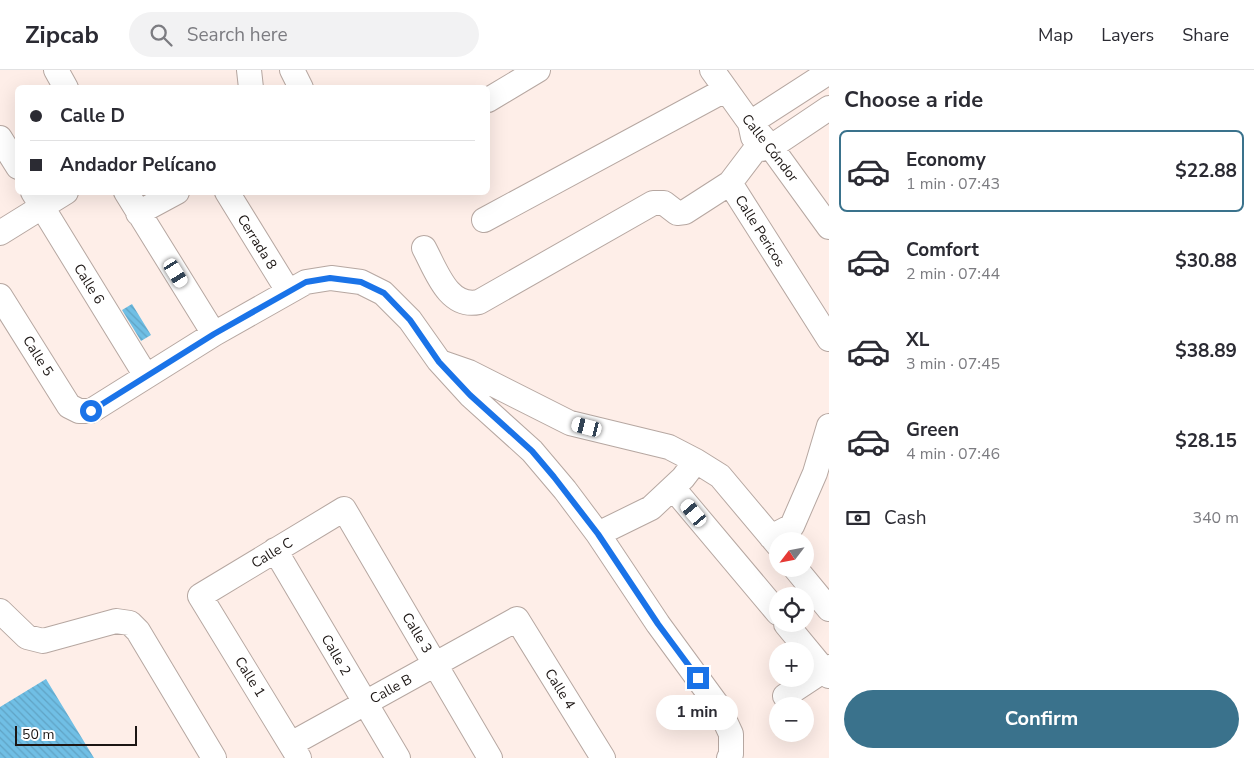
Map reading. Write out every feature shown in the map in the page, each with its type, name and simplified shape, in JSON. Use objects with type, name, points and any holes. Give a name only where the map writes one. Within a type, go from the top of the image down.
[{"type":"street","points":[[56,70],[64,85]]},
{"type":"street","points":[[249,70],[251,85]]},
{"type":"street","points":[[292,70],[300,85]]},
{"type":"street","points":[[490,99],[538,70]]},
{"type":"street","name":"Calle Cóndor","points":[[712,70],[750,123],[763,148],[829,226]]},
{"type":"street","points":[[750,123],[829,72]]},
{"type":"street","points":[[484,220],[725,90]]},
{"type":"street","name":"Calle Pericos","points":[[829,108],[763,148],[730,183],[829,339]]},
{"type":"street","points":[[0,138],[15,162]]},
{"type":"street","points":[[424,248],[449,292],[459,301],[472,304],[479,302],[652,203],[660,202],[677,213],[685,212],[730,183]]},
{"type":"street","points":[[0,233],[37,200],[55,195]]},
{"type":"street","points":[[128,195],[214,334]]},
{"type":"street","points":[[138,212],[171,195]]},
{"type":"street","name":"Cerrada 8","points":[[228,195],[288,291]]},
{"type":"street","name":"Calle 6","points":[[37,200],[146,376]]},
{"type":"street","points":[[146,376],[214,334],[306,282],[330,278],[361,282],[384,293],[410,320],[439,362],[470,395],[532,451],[565,490],[598,534],[658,624],[718,706],[731,734],[731,754],[729,758]]},
{"type":"street","name":"Calle 5","points":[[0,296],[69,406],[79,411],[91,411],[146,376]]},
{"type":"street","points":[[439,362],[469,372],[570,422],[670,447],[720,476],[769,535]]},
{"type":"street","points":[[785,532],[792,526],[815,472],[829,426]]},
{"type":"street","points":[[598,534],[651,508],[673,488],[696,461]]},
{"type":"street","points":[[673,488],[769,602]]},
{"type":"street","name":"Calle C","points":[[200,596],[344,509]]},
{"type":"street","name":"Calle 3","points":[[344,509],[490,758]]},
{"type":"street","name":"Calle 2","points":[[276,550],[398,758]]},
{"type":"street","points":[[803,578],[829,609]]},
{"type":"street","name":"Calle 1","points":[[200,596],[295,751]]},
{"type":"street","points":[[0,611],[27,637],[43,641],[116,621],[130,623],[138,630],[214,758]]},
{"type":"street","name":"Calle B","points":[[295,751],[365,703],[517,620]]},
{"type":"street","name":"Calle 4","points":[[517,620],[603,758]]},
{"type":"street","points":[[785,696],[827,671],[793,632]]},
{"type":"building","points":[[132,304],[151,335],[141,341],[122,310]]},
{"type":"building","points":[[46,679],[94,758],[0,758],[0,707]]},
{"type":"route","points":[[91,411],[214,334],[306,282],[330,278],[361,282],[384,293],[410,320],[439,362],[470,395],[532,451],[565,490],[598,534],[658,624],[698,678]]}]
